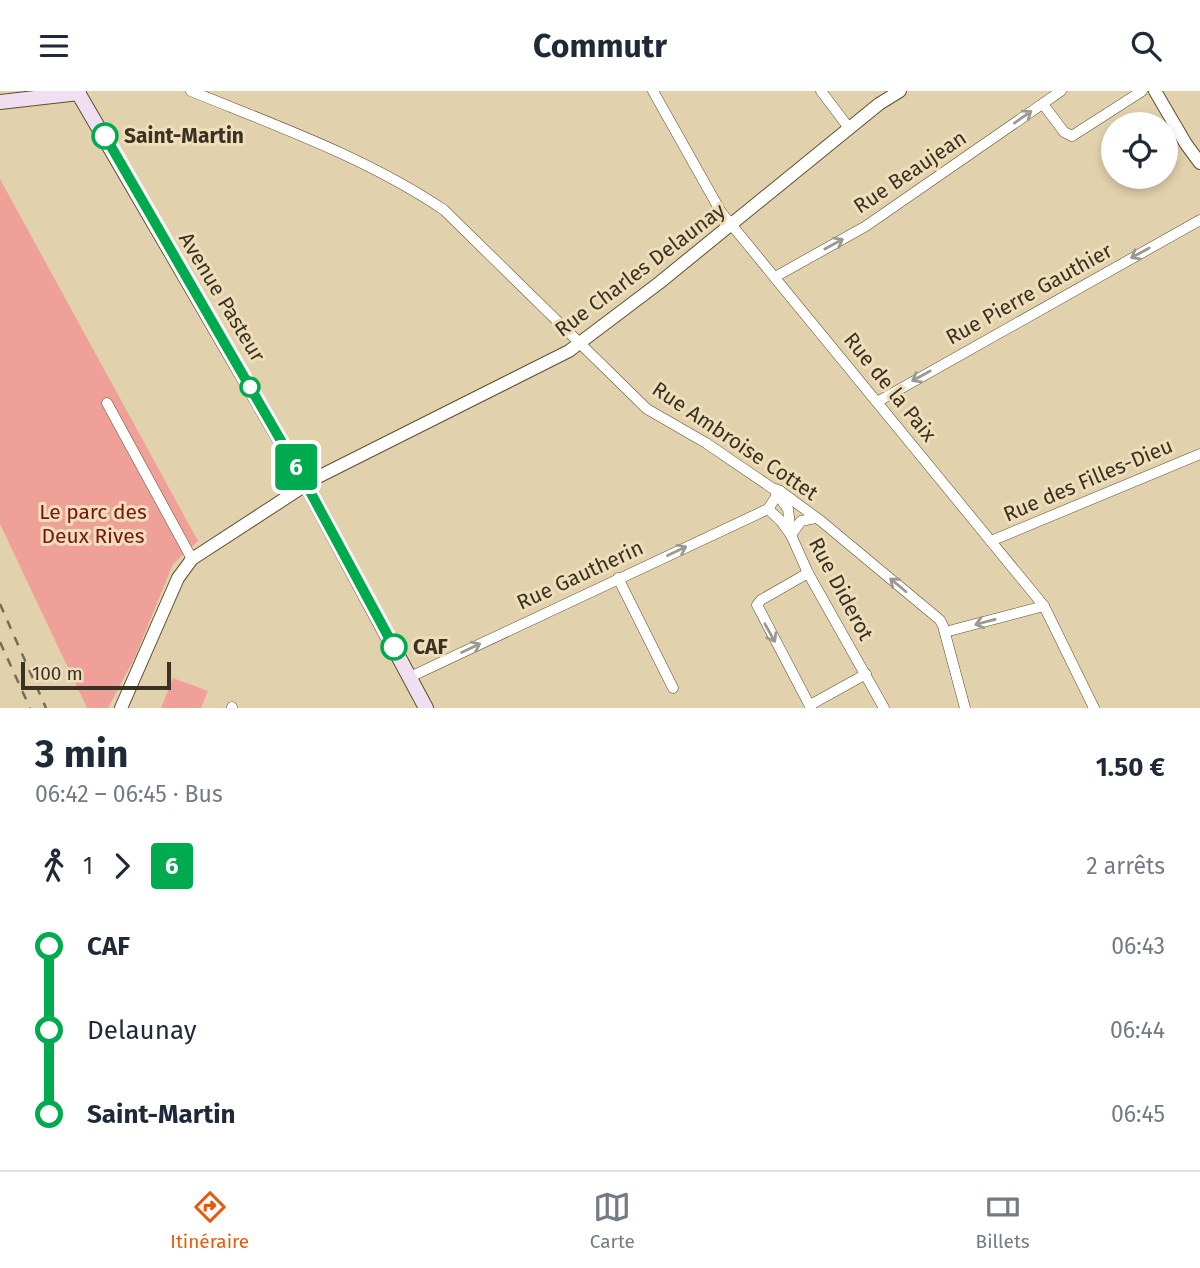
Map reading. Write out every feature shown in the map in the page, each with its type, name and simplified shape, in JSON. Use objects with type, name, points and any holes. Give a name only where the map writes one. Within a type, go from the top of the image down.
[{"type":"main road","points":[[0,94],[6,91]]},
{"type":"main road","points":[[0,102],[34,94],[78,92]]},
{"type":"main road","name":"Avenue Pasteur","points":[[78,92],[306,484],[426,708]]},
{"type":"street","name":"Rue Ambroise Cottet","points":[[194,91],[317,142],[416,191],[444,210],[647,409],[706,443],[815,518],[940,620],[965,708]]},
{"type":"street","name":"Rue de la Paix","points":[[653,91],[720,210],[1044,606],[1094,708]]},
{"type":"street","points":[[821,91],[849,128]]},
{"type":"street","name":"Rue Charles Delaunay","points":[[192,559],[306,484],[390,439],[569,351],[731,224],[849,128],[886,94],[900,91]]},
{"type":"street","name":"Rue Beaujean","points":[[775,277],[866,226],[1061,91]]},
{"type":"street","points":[[1043,104],[1064,132],[1072,136],[1142,91]]},
{"type":"street","points":[[1155,91],[1186,144],[1196,149],[1200,163]]},
{"type":"street","name":"Rue Pierre Gauthier","points":[[877,402],[1200,220]]},
{"type":"street","points":[[107,403],[192,559],[178,578],[121,708]]},
{"type":"street","name":"Rue des Filles-Dieu","points":[[991,541],[1200,454]]},
{"type":"street","name":"Rue Gautherin","points":[[410,677],[768,509],[777,491]]},
{"type":"street","name":"Rue Diderot","points":[[777,491],[790,516],[791,535],[808,573],[884,708]]},
{"type":"street","points":[[768,509],[791,535]]},
{"type":"street","name":"Rue Ambroise Cottet","points":[[791,535],[801,521],[815,518]]},
{"type":"street","points":[[808,573],[761,600],[757,605],[811,707],[866,674]]},
{"type":"street","points":[[618,578],[673,688]]},
{"type":"street","points":[[945,632],[1044,606]]},
{"type":"green space","name":"Le parc des Deux Rives","points":[[0,179],[198,541],[173,564],[135,657],[108,708],[87,708],[0,524]]},
{"type":"green space","points":[[173,678],[208,691],[201,708],[161,708]]},
{"type":"railway","points":[[0,604],[46,708]]},
{"type":"railway","points":[[0,642],[30,708]]},
{"type":"bus line","name":"6","points":[[105,136],[306,484],[394,647]]},
{"type":"place","name":"Saint-Martin","points":[[105,136]]},
{"type":"place","name":"CAF","points":[[394,647]]}]
